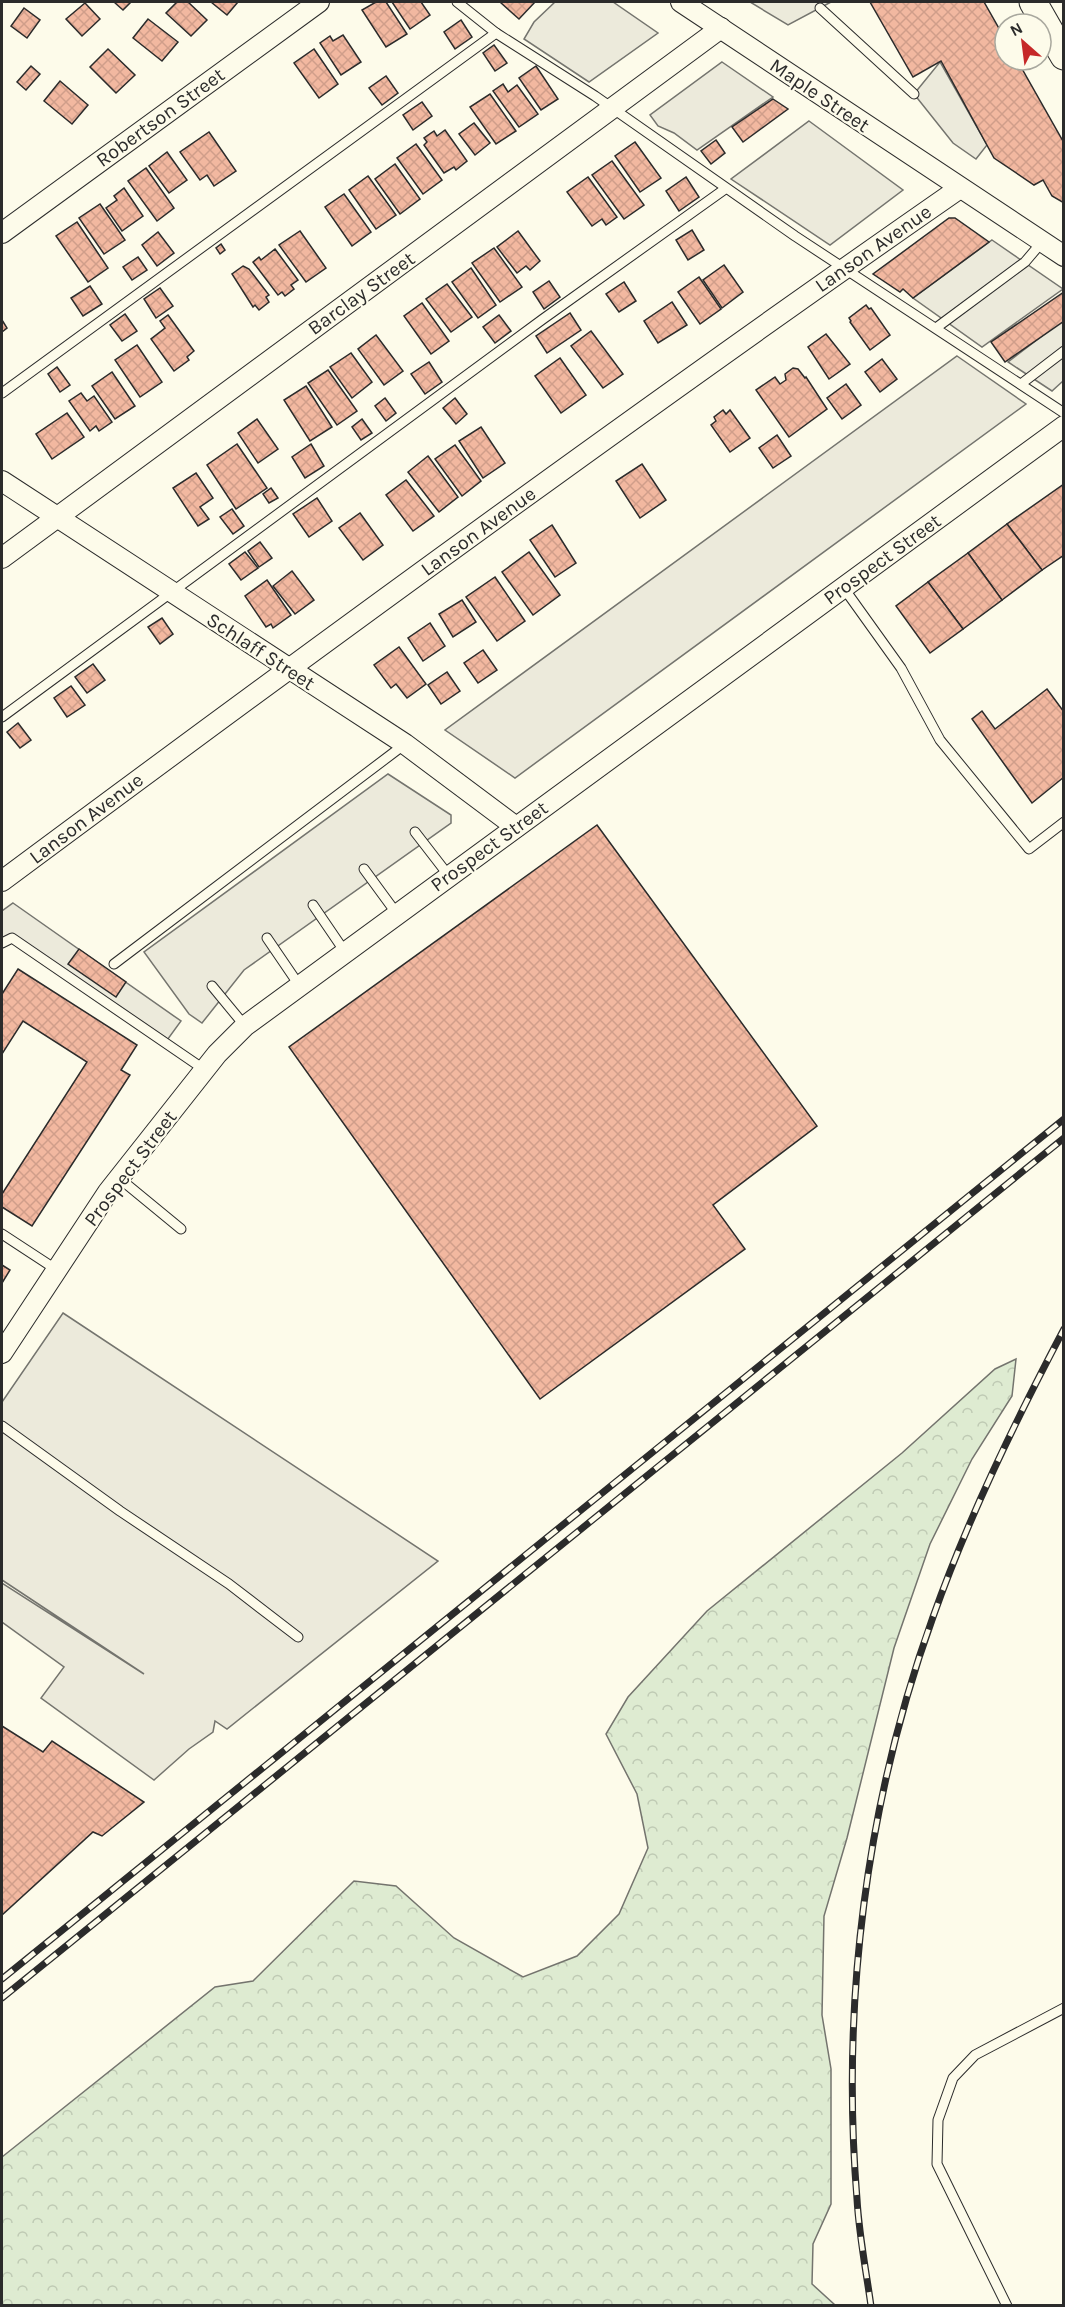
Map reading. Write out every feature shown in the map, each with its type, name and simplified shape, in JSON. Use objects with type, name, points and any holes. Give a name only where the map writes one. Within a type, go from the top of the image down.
[{"type":"main road","points":[[1033,2],[1064,56]]},
{"type":"street","name":"Robertson Street","points":[[2,233],[319,2]]},
{"type":"street","name":"Maple Street","points":[[681,2],[1064,256]]},
{"type":"street","name":"Barclay Street","points":[[2,558],[721,28]]},
{"type":"street","name":"Lanson Avenue","points":[[2,881],[288,668],[843,269],[960,188]]},
{"type":"street","name":"Prospect Street","points":[[2,1353],[119,1178],[204,1070],[245,1026],[1064,426]]},
{"type":"street","name":"Schlaff Street","points":[[2,481],[405,744],[516,827]]},
{"type":"lane","points":[[457,2],[495,33],[612,108],[725,189],[843,269],[1064,413]]},
{"type":"lane","points":[[820,8],[914,94]]},
{"type":"lane","points":[[2,393],[495,33]]},
{"type":"lane","points":[[2,717],[543,319],[725,189]]},
{"type":"lane","points":[[936,328],[1025,262],[1042,242]]},
{"type":"lane","points":[[1021,384],[1064,351]]},
{"type":"lane","points":[[843,587],[901,668],[940,740],[1029,849],[1064,822]]},
{"type":"lane","points":[[114,964],[405,744]]},
{"type":"lane","points":[[416,832],[449,876]]},
{"type":"lane","points":[[364,869],[397,914]]},
{"type":"lane","points":[[313,905],[345,951]]},
{"type":"lane","points":[[2,943],[12,938],[204,1070]]},
{"type":"lane","points":[[267,938],[299,986]]},
{"type":"lane","points":[[213,986],[245,1026]]},
{"type":"lane","points":[[119,1178],[181,1229]]},
{"type":"lane","points":[[2,1234],[57,1270]]},
{"type":"lane","points":[[2,1425],[111,1504],[229,1584],[298,1637]]},
{"type":"lane","points":[[1007,2306],[937,2164],[938,2120],[953,2078],[975,2055],[1064,2008]]},
{"type":"green space","points":[[1016,1359],[1012,1396],[972,1459],[930,1544],[894,1648],[847,1838],[824,1916],[822,2015],[831,2069],[831,2204],[813,2244],[812,2284],[835,2305],[2,2305],[2,2157],[215,1987],[253,1981],[354,1881],[396,1886],[454,1938],[523,1977],[577,1956],[619,1914],[648,1848],[637,1794],[606,1734],[628,1697],[707,1611],[902,1453],[995,1369]]},
{"type":"shaded area","points":[[555,2],[613,2],[658,33],[589,82],[524,39],[534,22]]},
{"type":"shaded area","points":[[750,2],[831,2],[788,25]]},
{"type":"shaded area","points":[[722,62],[773,97],[697,150],[674,133],[658,126],[650,115]]},
{"type":"shaded area","points":[[940,62],[987,145],[976,159],[953,143],[914,94]]},
{"type":"shaded area","points":[[809,121],[903,190],[830,245],[731,179]]},
{"type":"shaded area","points":[[992,240],[1063,289],[982,347],[913,298]]},
{"type":"shaded area","points":[[1063,320],[1063,381],[1052,391],[1008,362]]},
{"type":"shaded area","points":[[957,356],[1026,404],[515,778],[445,730]]},
{"type":"shaded area","points":[[388,774],[451,815],[451,823],[244,970],[202,1023],[189,1014],[144,952]]},
{"type":"shaded area","points":[[13,903],[181,1021],[165,1043],[12,938],[2,943],[2,911]]},
{"type":"shaded area","points":[[63,1313],[438,1561],[227,1729],[215,1721],[213,1732],[189,1749],[154,1780],[41,1698],[64,1667],[2,1622],[2,1583],[144,1674],[2,1580],[2,1402]]},
{"type":"building","points":[[114,2],[131,2],[123,10]]},
{"type":"building","points":[[177,2],[188,2],[207,20],[191,36],[166,13]]},
{"type":"building","points":[[211,2],[238,2],[227,15]]},
{"type":"building","points":[[376,2],[386,2],[407,34],[386,47],[362,10]]},
{"type":"building","points":[[392,2],[421,2],[430,15],[410,29]]},
{"type":"building","points":[[500,2],[535,2],[519,19]]},
{"type":"building","points":[[870,2],[984,2],[993,18],[993,72],[1024,72],[1064,143],[1064,203],[1052,196],[1043,180],[1034,185],[994,158],[941,61],[913,77]]},
{"type":"building","points":[[85,3],[100,19],[82,36],[66,19]]},
{"type":"building","points":[[24,8],[40,20],[27,38],[11,26]]},
{"type":"building","points":[[148,19],[178,42],[162,61],[133,38]]},
{"type":"building","points":[[461,20],[472,37],[455,49],[444,32]]},
{"type":"building","points":[[343,35],[361,62],[341,75],[320,43],[330,36],[333,41]]},
{"type":"building","points":[[494,45],[507,63],[495,71],[483,53]]},
{"type":"building","points":[[108,49],[135,75],[116,93],[90,67]]},
{"type":"building","points":[[314,49],[338,84],[319,98],[294,63]]},
{"type":"building","points":[[31,66],[40,74],[26,90],[17,82]]},
{"type":"building","points":[[536,66],[558,99],[541,110],[519,78]]},
{"type":"building","points":[[386,76],[398,93],[382,105],[369,88]]},
{"type":"building","points":[[60,81],[88,105],[72,124],[44,101]]},
{"type":"building","points":[[503,84],[508,92],[517,85],[538,114],[519,127],[493,91]]},
{"type":"building","points":[[490,94],[516,131],[496,144],[470,107]]},
{"type":"building","points":[[773,99],[788,109],[743,142],[732,127]]},
{"type":"building","points":[[422,102],[432,116],[413,130],[403,115]]},
{"type":"building","points":[[474,123],[490,143],[475,155],[459,134]]},
{"type":"building","points":[[445,130],[467,161],[456,170],[454,167],[444,173],[424,145],[427,142],[424,138],[434,131],[437,136]]},
{"type":"building","points":[[209,132],[236,171],[214,186],[207,175],[200,180],[180,152]]},
{"type":"building","points":[[716,140],[725,153],[711,164],[701,151]]},
{"type":"building","points":[[635,142],[661,178],[640,192],[615,156]]},
{"type":"building","points":[[416,144],[442,180],[423,194],[397,158]]},
{"type":"building","points":[[167,152],[187,180],[169,193],[149,166]]},
{"type":"building","points":[[612,161],[644,205],[624,219],[592,175]]},
{"type":"building","points":[[395,164],[420,199],[400,214],[375,179]]},
{"type":"building","points":[[146,168],[174,208],[157,221],[128,181]]},
{"type":"building","points":[[368,176],[396,215],[376,229],[349,190]]},
{"type":"building","points":[[588,177],[617,217],[606,225],[602,219],[592,226],[567,192]]},
{"type":"building","points":[[686,177],[699,197],[679,211],[666,191]]},
{"type":"building","points":[[124,188],[143,216],[122,231],[106,208],[117,200],[114,196]]},
{"type":"building","points":[[344,194],[371,232],[352,246],[325,207]]},
{"type":"building","points":[[100,204],[125,240],[104,254],[79,218]]},
{"type":"building","points":[[949,218],[955,218],[989,242],[913,298],[903,289],[900,292],[873,274]]},
{"type":"building","points":[[77,222],[108,268],[88,282],[56,236]]},
{"type":"building","points":[[692,230],[704,250],[688,260],[676,240]]},
{"type":"building","points":[[300,231],[326,268],[306,282],[279,245]]},
{"type":"building","points":[[518,231],[540,261],[530,270],[526,266],[517,273],[497,247]]},
{"type":"building","points":[[158,232],[174,253],[157,266],[142,245]]},
{"type":"building","points":[[221,244],[225,250],[220,254],[216,248]]},
{"type":"building","points":[[494,248],[522,287],[500,302],[472,263]]},
{"type":"building","points":[[275,249],[298,280],[291,285],[294,289],[285,296],[282,292],[278,295],[253,262],[259,257],[261,260]]},
{"type":"building","points":[[138,257],[147,270],[132,280],[123,267]]},
{"type":"building","points":[[724,265],[743,292],[722,308],[703,280]]},
{"type":"building","points":[[243,266],[249,269],[269,295],[266,297],[269,302],[259,310],[255,305],[253,307],[232,274]]},
{"type":"building","points":[[471,268],[496,305],[478,318],[452,282]]},
{"type":"building","points":[[699,277],[721,309],[700,324],[678,292]]},
{"type":"building","points":[[549,281],[560,297],[544,309],[533,292]]},
{"type":"building","points":[[624,282],[636,301],[619,312],[606,294]]},
{"type":"building","points":[[447,284],[472,317],[451,332],[426,299]]},
{"type":"building","points":[[90,286],[102,304],[83,316],[71,298]]},
{"type":"building","points":[[160,288],[173,306],[156,318],[144,299]]},
{"type":"building","points":[[1064,292],[1064,321],[1005,362],[991,342]]},
{"type":"building","points":[[672,302],[687,325],[658,343],[644,321]]},
{"type":"building","points":[[422,303],[449,341],[431,354],[404,316]]},
{"type":"building","points":[[866,305],[869,309],[871,308],[890,335],[870,350],[849,318]]},
{"type":"building","points":[[570,313],[581,330],[547,353],[536,336]]},
{"type":"building","points":[[125,314],[137,331],[122,341],[110,325]]},
{"type":"building","points":[[168,315],[194,351],[187,357],[189,360],[174,371],[151,339],[165,328],[160,321]]},
{"type":"building","points":[[499,315],[511,331],[495,343],[483,327]]},
{"type":"building","points":[[2,320],[7,328],[2,332]]},
{"type":"building","points":[[591,331],[623,374],[603,388],[571,346]]},
{"type":"building","points":[[826,334],[850,364],[829,379],[808,347]]},
{"type":"building","points":[[376,335],[403,371],[384,385],[358,349]]},
{"type":"building","points":[[137,345],[162,382],[140,397],[115,360]]},
{"type":"building","points":[[351,353],[372,382],[352,398],[330,367]]},
{"type":"building","points":[[560,358],[586,395],[561,413],[535,376]]},
{"type":"building","points":[[882,359],[897,379],[880,392],[865,372]]},
{"type":"building","points":[[429,362],[442,382],[425,394],[411,374]]},
{"type":"building","points":[[57,367],[70,385],[60,392],[48,374]]},
{"type":"building","points":[[793,368],[798,369],[806,377],[827,409],[789,437],[756,390],[775,377],[780,384],[786,380],[785,374]]},
{"type":"building","points":[[328,370],[357,411],[337,425],[308,383]]},
{"type":"building","points":[[112,372],[135,406],[115,419],[92,386]]},
{"type":"building","points":[[846,384],[861,405],[842,419],[827,398]]},
{"type":"building","points":[[306,386],[332,427],[310,441],[284,400]]},
{"type":"building","points":[[81,393],[87,401],[94,396],[112,422],[99,431],[96,426],[90,431],[69,401]]},
{"type":"building","points":[[385,398],[396,413],[386,421],[375,406]]},
{"type":"building","points":[[455,398],[467,414],[456,424],[443,408]]},
{"type":"building","points":[[723,410],[726,414],[730,410],[750,438],[730,452],[711,425],[716,421],[714,417]]},
{"type":"building","points":[[67,413],[84,437],[52,459],[36,434]]},
{"type":"building","points":[[257,419],[278,449],[258,463],[238,433]]},
{"type":"building","points":[[362,419],[372,433],[361,440],[352,427]]},
{"type":"building","points":[[481,427],[505,463],[483,478],[459,441]]},
{"type":"building","points":[[777,435],[791,456],[773,468],[759,448]]},
{"type":"building","points":[[237,444],[267,488],[236,509],[207,465]]},
{"type":"building","points":[[311,444],[324,466],[305,478],[292,457]]},
{"type":"building","points":[[455,445],[481,481],[462,496],[435,459]]},
{"type":"building","points":[[428,456],[458,497],[439,512],[408,472]]},
{"type":"building","points":[[642,464],[666,500],[640,518],[616,481]]},
{"type":"building","points":[[196,473],[213,498],[200,507],[209,519],[198,526],[173,488]]},
{"type":"building","points":[[406,480],[434,516],[413,531],[386,495]]},
{"type":"building","points":[[1064,484],[1064,555],[1042,570],[1007,524]]},
{"type":"building","points":[[271,488],[278,498],[269,503],[263,494]]},
{"type":"building","points":[[317,498],[332,521],[309,537],[293,514]]},
{"type":"building","points":[[232,509],[244,526],[233,534],[220,517]]},
{"type":"building","points":[[360,513],[383,545],[363,560],[339,528]]},
{"type":"building","points":[[1007,524],[1042,570],[1002,600],[968,553]]},
{"type":"building","points":[[552,525],[576,563],[555,577],[530,540]]},
{"type":"building","points":[[260,542],[272,558],[259,567],[248,551]]},
{"type":"building","points":[[245,552],[258,568],[241,580],[229,564]]},
{"type":"building","points":[[529,552],[560,595],[533,615],[502,572]]},
{"type":"building","points":[[968,553],[1002,600],[963,629],[928,582]]},
{"type":"building","points":[[292,571],[314,600],[295,614],[273,586]]},
{"type":"building","points":[[495,577],[525,621],[497,641],[466,597]]},
{"type":"building","points":[[267,580],[291,615],[273,628],[271,624],[266,627],[245,596]]},
{"type":"building","points":[[928,582],[963,629],[930,653],[896,606]]},
{"type":"building","points":[[462,600],[476,622],[453,637],[439,614]]},
{"type":"building","points":[[162,618],[173,634],[160,644],[148,627]]},
{"type":"building","points":[[430,623],[445,646],[423,661],[408,638]]},
{"type":"building","points":[[399,647],[426,684],[407,698],[396,684],[391,688],[374,665]]},
{"type":"building","points":[[483,650],[497,670],[478,683],[464,663]]},
{"type":"building","points":[[93,664],[105,680],[87,693],[75,677]]},
{"type":"building","points":[[447,672],[460,691],[441,704],[428,685]]},
{"type":"building","points":[[71,686],[85,705],[67,717],[54,698]]},
{"type":"building","points":[[1047,689],[1064,712],[1064,777],[1032,803],[972,719],[982,711],[995,729]]},
{"type":"building","points":[[18,723],[31,740],[20,748],[7,732]]},
{"type":"building","points":[[597,825],[817,1126],[713,1205],[745,1249],[540,1399],[289,1047]]},
{"type":"building","points":[[79,949],[126,982],[116,997],[68,964]]},
{"type":"building","points":[[18,969],[137,1045],[121,1070],[130,1075],[32,1226],[2,1207],[2,1194],[87,1062],[23,1021],[2,1054],[2,994]]},
{"type":"building","points":[[2,1265],[10,1270],[2,1283]]},
{"type":"building","points":[[2,1726],[43,1752],[52,1741],[144,1802],[102,1836],[93,1832],[2,1915]]},
{"type":"railway","points":[[2,1979],[1064,1119]]},
{"type":"railway","points":[[2,1998],[1064,1138]]},
{"type":"railway","points":[[871,2306],[857,2199],[853,2126],[853,2052],[856,1978],[875,1831],[910,1687],[933,1617],[961,1543],[993,1471],[1064,1329]]}]
